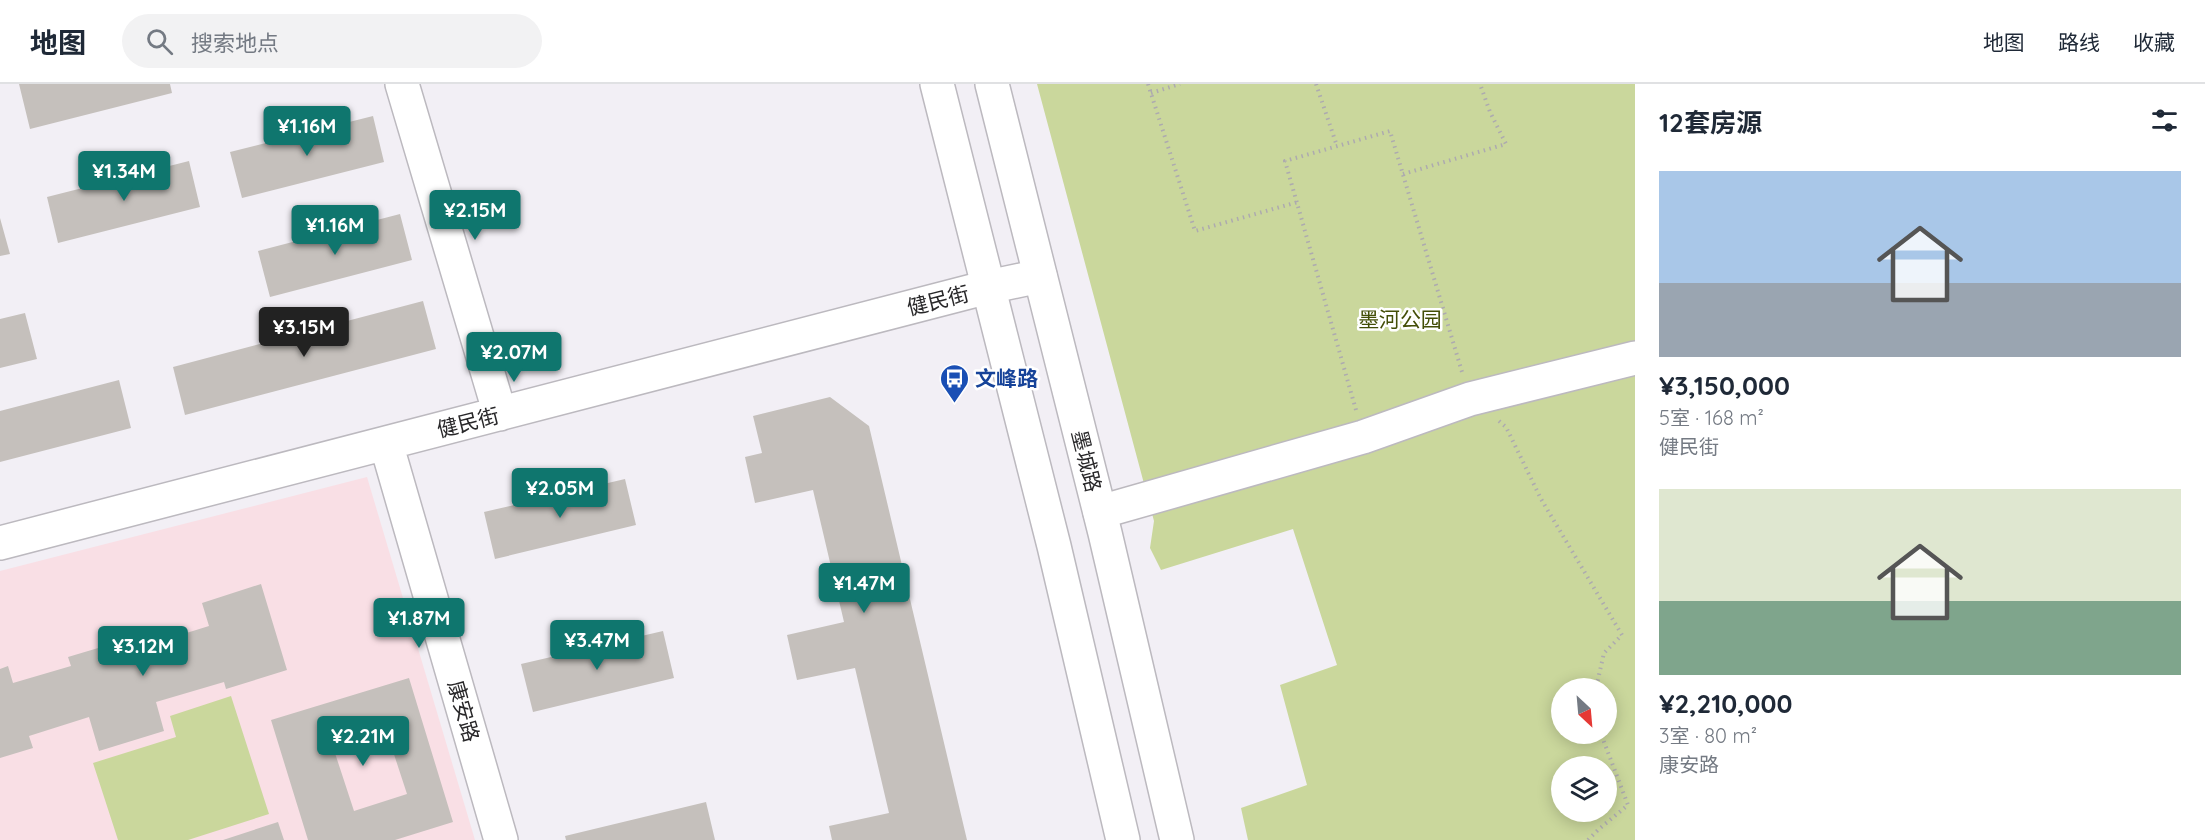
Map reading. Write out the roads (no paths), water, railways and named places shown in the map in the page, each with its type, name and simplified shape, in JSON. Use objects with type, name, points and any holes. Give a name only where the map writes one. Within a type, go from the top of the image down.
[{"type":"street","points":[[402,84],[500,414]]},
{"type":"street","points":[[937,84],[1054,546],[1122,840]]},
{"type":"street","name":"墨城路","points":[[992,84],[1100,513],[1177,840]]},
{"type":"street","name":"健民街","points":[[0,543],[988,287],[1040,276]]},
{"type":"street","points":[[1100,513],[1363,437],[1470,399],[1635,358]]},
{"type":"street","name":"康安路","points":[[386,443],[501,840]]},
{"type":"place","name":"文峰路","points":[[954,404]]},
{"type":"park label","name":"墨河公园","points":[[1400,319]]}]
